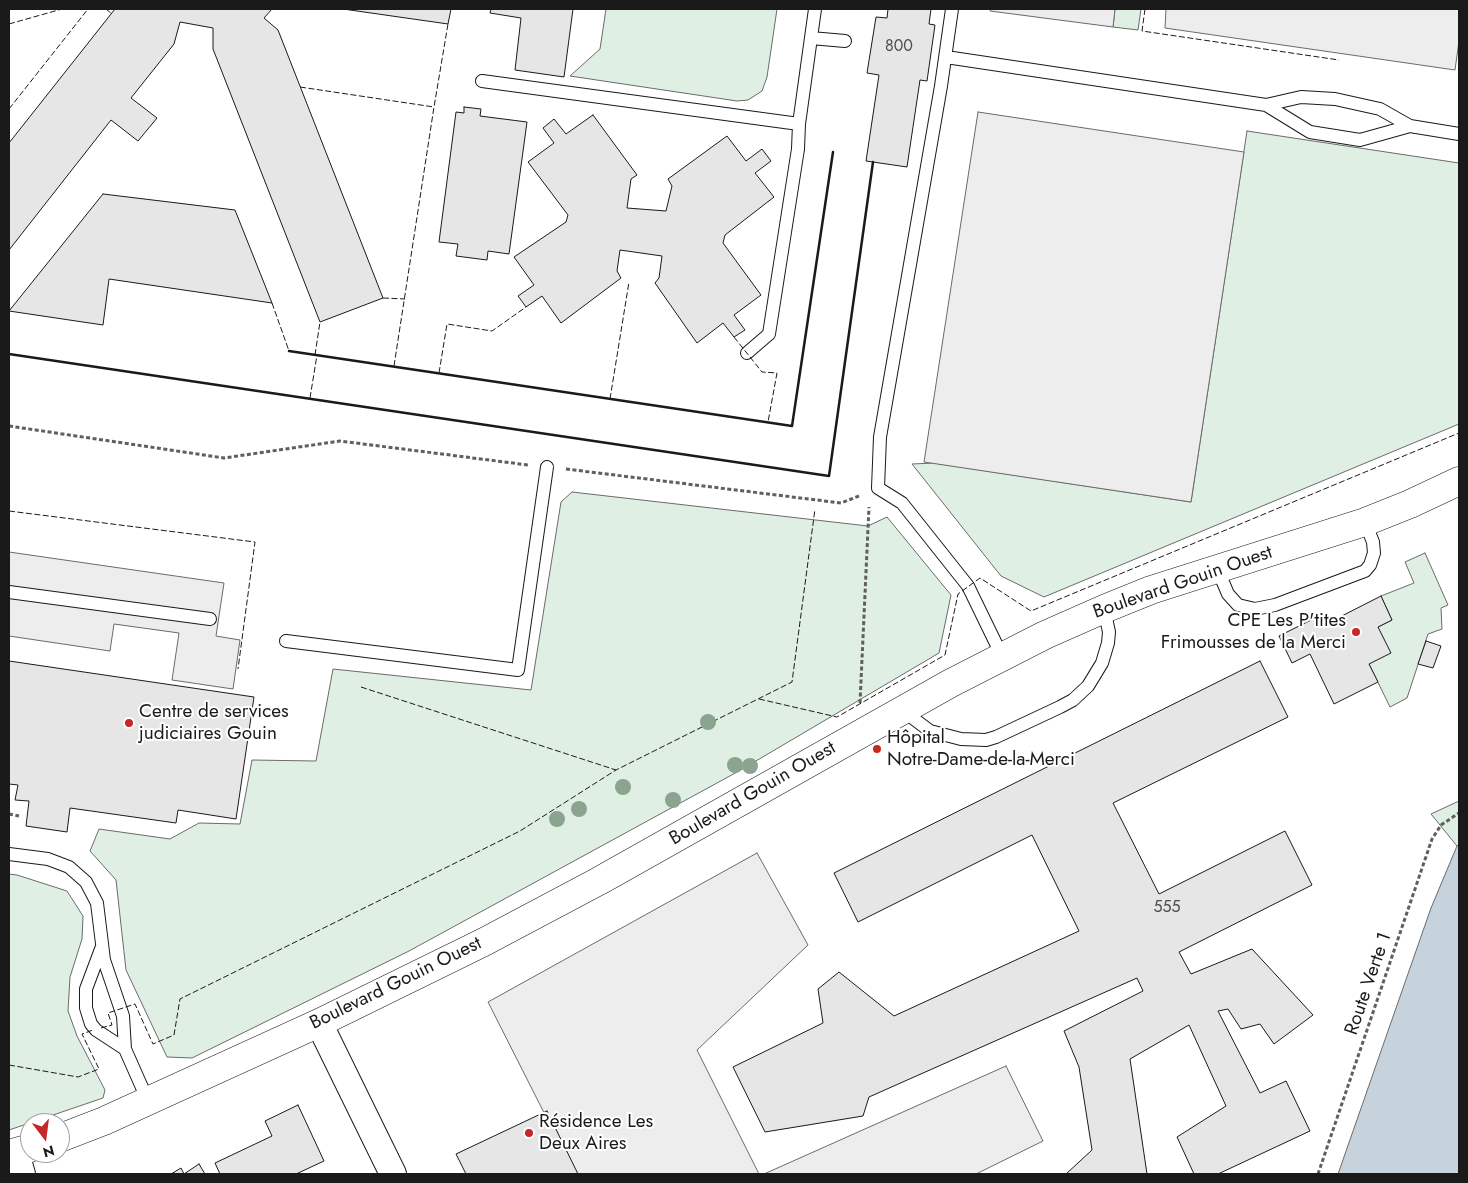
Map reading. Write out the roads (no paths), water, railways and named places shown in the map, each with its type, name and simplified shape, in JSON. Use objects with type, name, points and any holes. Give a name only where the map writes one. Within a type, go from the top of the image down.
[{"type":"street","name":"Boulevard Gouin Ouest","points":[[70,1134],[104,1121],[319,1023],[484,942],[591,886],[905,708],[1002,656],[1104,609],[1151,590],[1366,522],[1459,481]]},
{"type":"street","points":[[319,1023],[392,1174]]},
{"type":"lane","points":[[747,353],[769,334],[798,149],[815,9]]},
{"type":"lane","points":[[952,9],[946,57],[880,437],[878,488],[902,503],[968,586],[1002,656]]},
{"type":"lane","points":[[811,38],[845,41]]},
{"type":"lane","points":[[946,57],[1266,105],[1301,97],[1335,99],[1380,109],[1410,126],[1459,134]]},
{"type":"lane","points":[[482,81],[800,124]]},
{"type":"lane","points":[[1266,105],[1310,132],[1360,140],[1410,126]]},
{"type":"lane","points":[[286,641],[518,670],[548,467]]},
{"type":"lane","points":[[1217,568],[1228,594],[1238,605],[1255,609],[1275,605],[1365,571],[1370,565],[1374,554],[1373,542],[1366,522]]},
{"type":"lane","points":[[9,592],[210,619]]},
{"type":"lane","points":[[905,708],[914,719],[930,731],[961,739],[986,740],[1060,707],[1073,700],[1088,686],[1102,662],[1108,643],[1109,632],[1104,609]]},
{"type":"lane","points":[[9,854],[48,859],[69,867],[86,882],[97,903],[102,947],[110,981],[123,1016],[125,1049],[148,1101]]},
{"type":"lane","points":[[102,947],[86,989],[86,1008],[91,1024],[96,1030],[125,1049]]},
{"type":"place","name":"CPE Les P'tites Frimousses de la Merci","points":[[1356,632]]},
{"type":"place","name":"Centre de services judiciaires Gouin","points":[[129,723]]},
{"type":"place","name":"Hôpital Notre-Dame-de-la-Merci","points":[[877,749]]},
{"type":"place","name":"Résidence Les Deux Aires","points":[[529,1133]]}]
